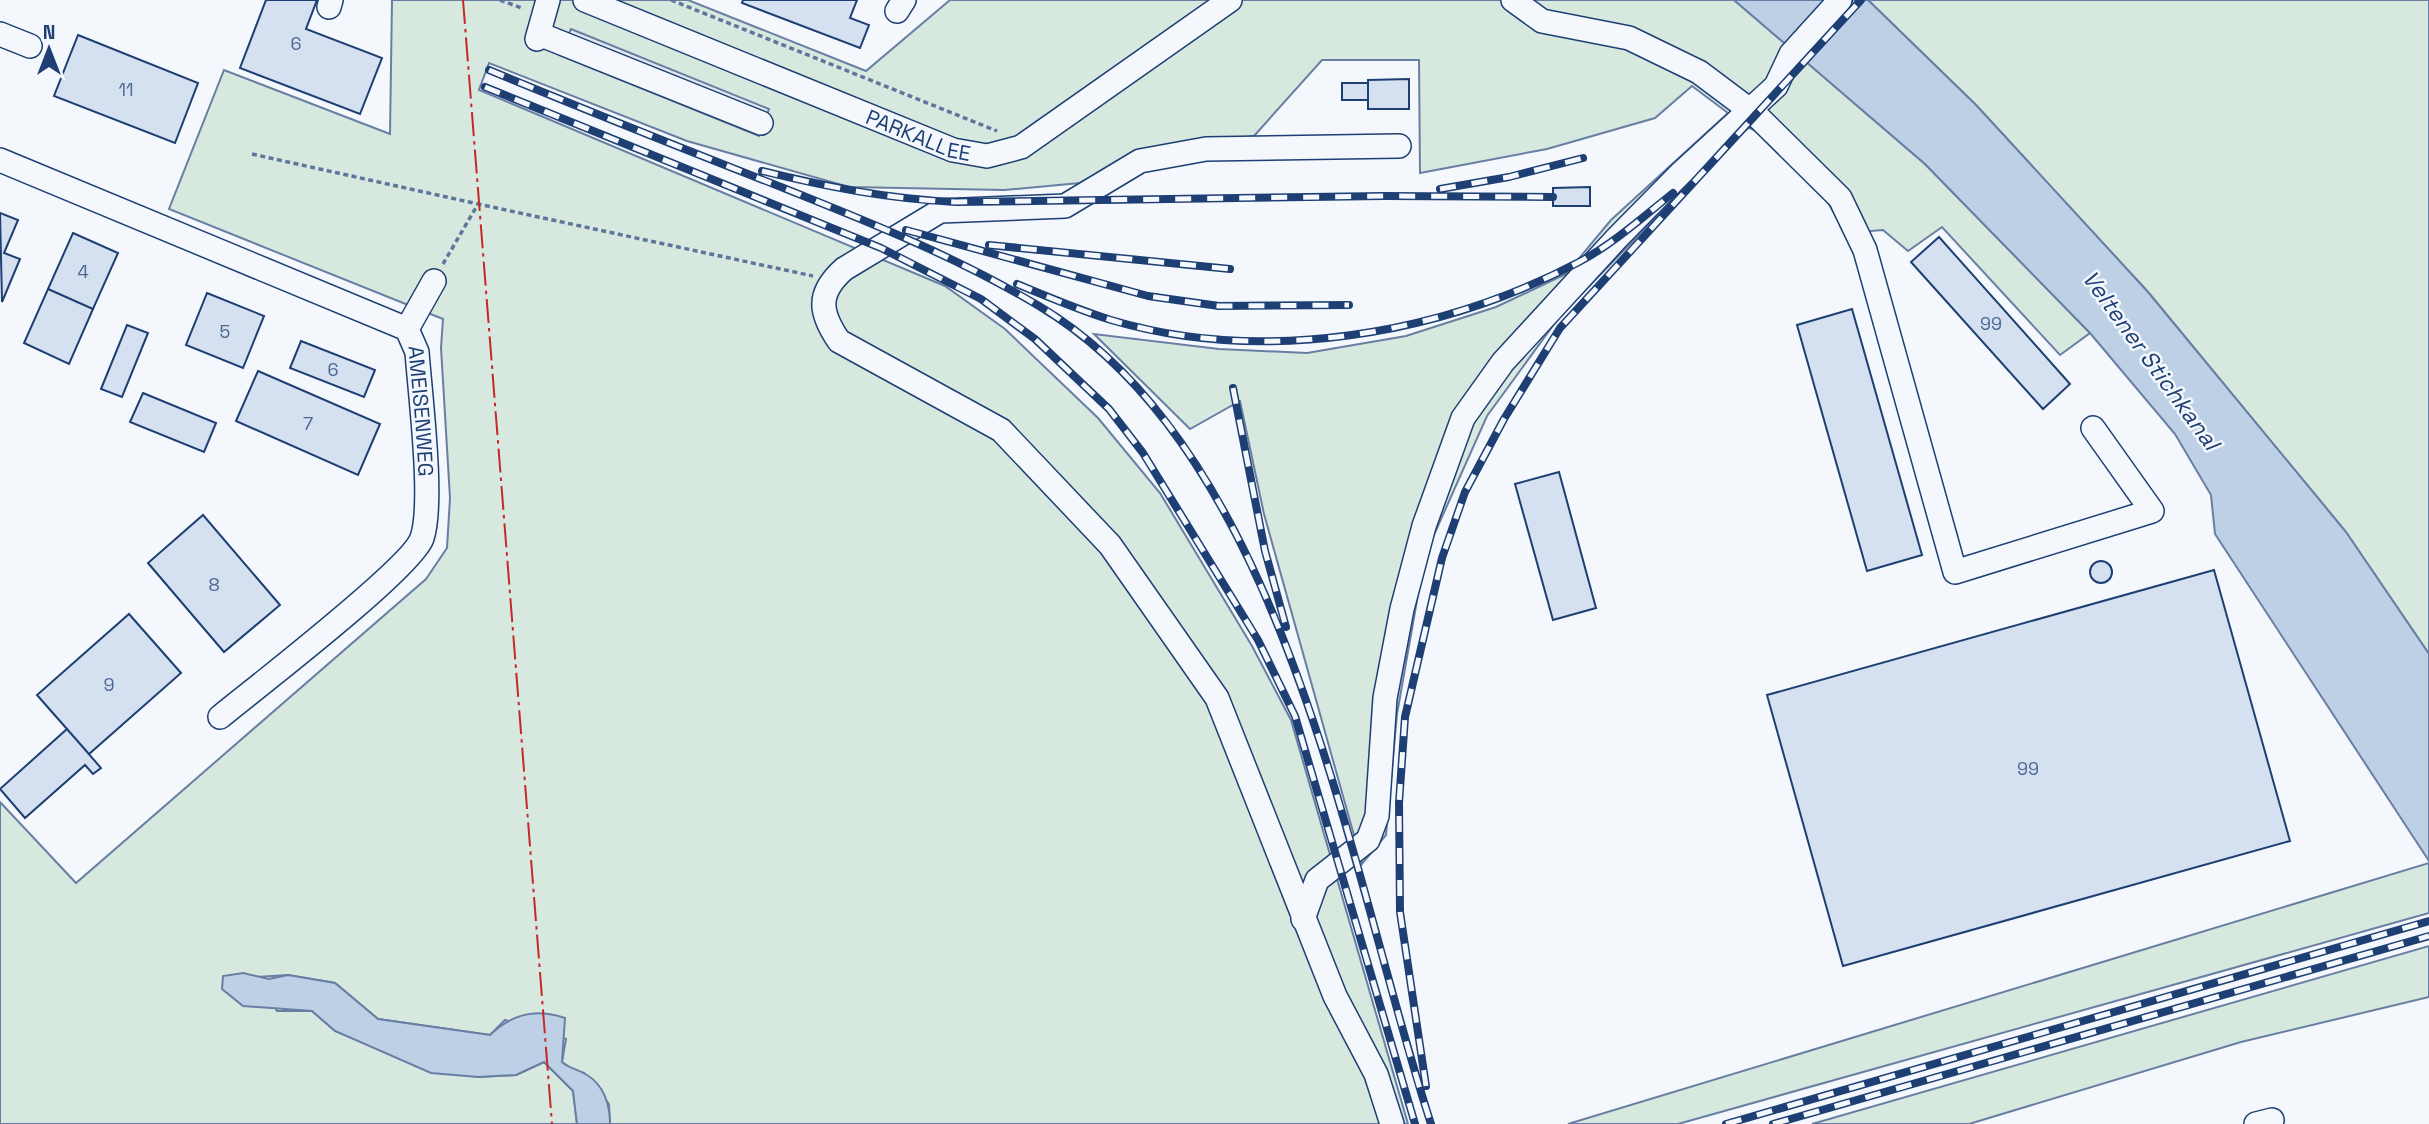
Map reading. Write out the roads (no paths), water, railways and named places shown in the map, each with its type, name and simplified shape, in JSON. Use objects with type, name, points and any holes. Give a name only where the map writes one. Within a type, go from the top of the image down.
[{"type":"street","points":[[548,0],[538,36],[761,123]]},
{"type":"street","name":"PARKALLEE","points":[[585,0],[953,150],[987,156],[1021,147],[1230,0]]},
{"type":"street","points":[[1513,0],[1542,21],[1629,38],[1699,72],[1752,111],[1840,198],[1865,250],[1955,572],[2152,511],[2093,428]]},
{"type":"street","points":[[1303,919],[1317,880],[1368,840],[1377,816],[1385,698],[1402,609],[1424,526],[1463,418],[1503,362],[1616,238],[1680,174],[1752,111],[1776,86],[1791,54],[1840,0]]},
{"type":"street","points":[[0,34],[30,46]]},
{"type":"street","points":[[1392,1124],[1377,1074],[1335,996],[1217,698],[1110,545],[1001,430],[839,341],[824,318],[823,301],[832,280],[844,269],[940,211],[1065,206],[1140,161],[1206,149],[1399,146]]},
{"type":"street","name":"AMEISENWEG","points":[[0,160],[407,329],[417,352],[426,503],[422,539],[397,569],[220,717]]},
{"type":"street","points":[[407,329],[434,281]]},
{"type":"water","name":"Veltener Stichkanal","points":[[1734,0],[1868,0],[1976,105],[2148,292],[2346,532],[2429,654],[2429,861],[2215,534],[2211,495],[2175,434],[2090,333],[1925,164]]},
{"type":"water","points":[[243,973],[269,979],[288,975],[335,983],[378,1019],[490,1035],[507,1022],[524,1015],[544,1013],[565,1018],[562,1062],[598,1084],[607,1103],[610,1124],[577,1124],[573,1091],[544,1062],[516,1075],[478,1077],[431,1073],[335,1031],[312,1011],[243,1006],[222,989],[223,976]]},
{"type":"railway","points":[[1426,1086],[1400,912],[1399,803],[1405,717],[1442,558],[1465,492],[1504,419],[1560,328],[1861,0]]},
{"type":"railway","points":[[489,70],[847,213],[945,256],[1039,306],[1124,373],[1193,460],[1250,563],[1297,675],[1336,792],[1431,1124]]},
{"type":"railway","points":[[485,87],[881,248],[981,299],[1035,339],[1109,409],[1143,453],[1258,640],[1295,716],[1415,1124]]},
{"type":"railway","points":[[1440,189],[1509,177],[1583,158]]},
{"type":"railway","points":[[762,171],[858,191],[956,202],[1384,196],[1553,197]]},
{"type":"railway","points":[[1017,284],[1111,320],[1169,333],[1229,340],[1289,341],[1350,335],[1410,324],[1469,308],[1525,287],[1592,255],[1673,193]]},
{"type":"railway","points":[[906,230],[1148,296],[1219,306],[1349,305]]},
{"type":"railway","points":[[989,245],[1230,269]]},
{"type":"railway","points":[[1233,388],[1265,551],[1286,627]]},
{"type":"railway","points":[[1726,1124],[2429,921]]},
{"type":"railway","points":[[1773,1124],[2429,936]]}]
